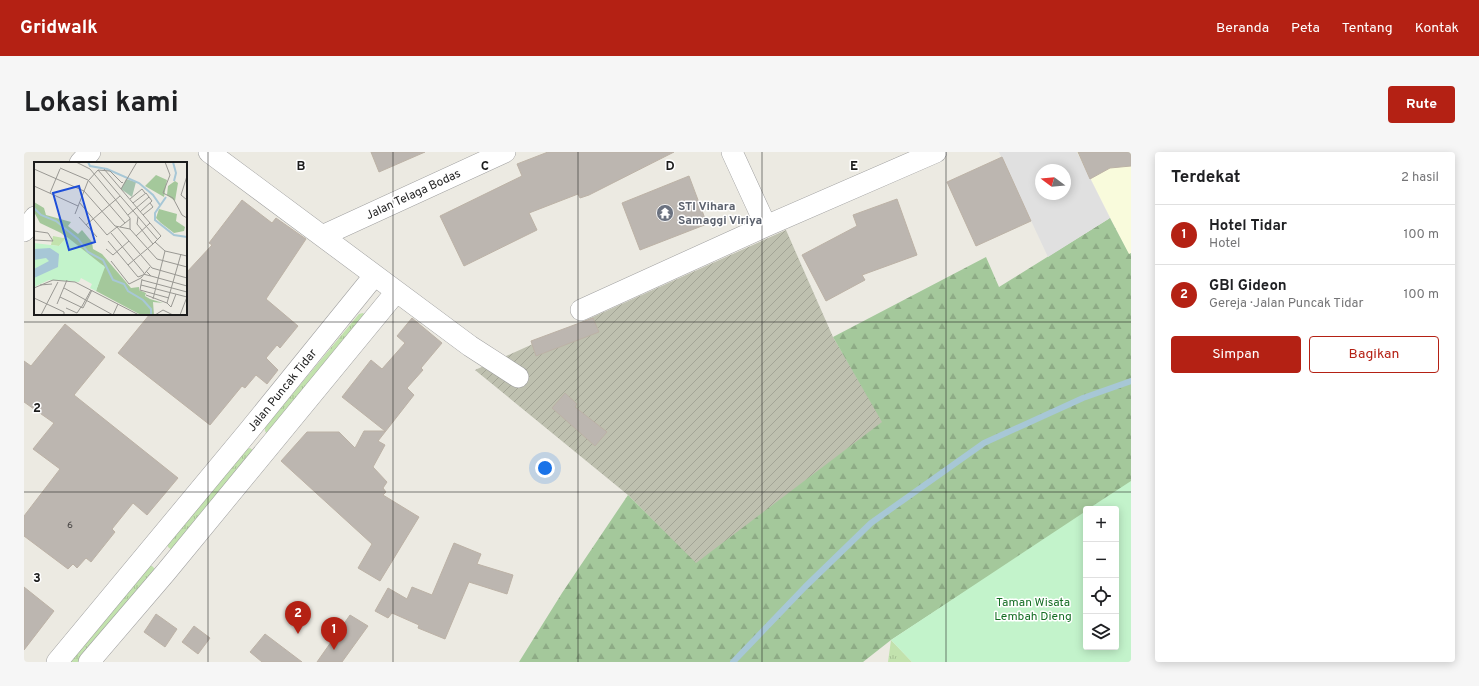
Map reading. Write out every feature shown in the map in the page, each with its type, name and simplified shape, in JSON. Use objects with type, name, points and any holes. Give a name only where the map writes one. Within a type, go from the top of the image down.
[{"type":"street","points":[[81,162],[90,152]]},
{"type":"street","points":[[209,152],[470,346],[518,377]]},
{"type":"street","name":"Jalan Telaga Bodas","points":[[322,236],[505,152]]},
{"type":"street","points":[[732,152],[766,226]]},
{"type":"street","points":[[581,310],[766,226],[936,152]]},
{"type":"street","points":[[24,231],[34,218]]},
{"type":"street","name":"Jalan Puncak Tidar","points":[[57,662],[247,433],[374,276]]},
{"type":"street","points":[[89,662],[172,566],[396,292]]},
{"type":"street","points":[[247,433],[267,450]]},
{"type":"street","points":[[151,549],[172,566]]},
{"type":"shaded area","points":[[999,152],[1077,152],[1110,218],[1048,257]]},
{"type":"shaded area","points":[[1077,152],[1131,152],[1131,253],[1129,255]]},
{"type":"shaded area","points":[[786,230],[833,337],[883,422],[696,564],[628,495],[475,370]]},
{"type":"green space","points":[[1110,218],[1129,254],[1131,253],[1131,484],[1098,506],[1083,506],[1083,515],[891,640],[863,662],[519,662],[562,593],[628,495],[696,563],[882,422],[833,337],[986,257],[999,287]]},
{"type":"green space","points":[[363,313],[366,316],[267,434],[265,427],[359,314]]},
{"type":"green space","points":[[250,448],[254,451],[172,550],[168,547],[168,542],[246,449]]},
{"type":"green space","name":"Taman Wisata Lembah Dieng","points":[[1131,481],[1131,662],[912,662],[891,640],[1083,513],[1083,650],[1119,650],[1119,506],[1093,506]]},
{"type":"green space","points":[[148,566],[152,566],[155,569],[155,572],[80,662],[66,662]]},
{"type":"green space","points":[[891,640],[912,662],[888,662]]},
{"type":"building","points":[[371,152],[425,152],[379,172]]},
{"type":"building","points":[[548,152],[674,152],[589,195],[580,198],[578,194],[529,213],[537,230],[464,266],[440,216],[522,176],[517,164]]},
{"type":"building","points":[[1078,152],[1131,152],[1131,166],[1110,168],[1090,179]]},
{"type":"building","points":[[1002,157],[1031,221],[976,246],[947,182]]},
{"type":"building","name":"STI Vihara Samaggi Viriya","points":[[689,176],[707,224],[640,250],[622,203]]},
{"type":"building","points":[[897,199],[917,255],[862,275],[865,280],[826,301],[802,255],[857,226],[853,215]]},
{"type":"building","points":[[242,200],[272,223],[276,218],[306,239],[266,299],[298,326],[280,348],[277,345],[266,358],[278,370],[267,384],[256,375],[245,388],[242,386],[210,425],[118,353],[149,315],[187,315],[187,272],[212,245],[209,243]]},
{"type":"building","points":[[412,318],[442,343],[421,368],[423,370],[407,388],[414,395],[378,441],[385,445],[373,467],[387,482],[383,488],[386,492],[383,495],[419,517],[380,581],[358,568],[372,544],[281,461],[307,432],[339,432],[355,448],[364,431],[385,431],[342,397],[371,360],[382,369],[405,343],[397,336]]},
{"type":"building","points":[[593,318],[599,332],[536,356],[531,341]]},
{"type":"building","points":[[65,324],[105,357],[74,395],[178,478],[147,515],[133,503],[112,529],[115,532],[91,562],[86,558],[77,568],[73,564],[68,569],[24,536],[24,516],[60,469],[33,449],[54,423],[24,402],[24,361],[31,366]]},
{"type":"building","points":[[565,393],[577,404],[575,407],[607,432],[595,446],[552,408]]},
{"type":"building","points":[[454,543],[481,554],[477,564],[513,575],[507,594],[469,582],[445,639],[418,628],[419,625],[392,613],[388,618],[375,611],[388,588],[407,599],[412,587],[432,595]]},
{"type":"building","points":[[24,587],[54,611],[24,650]]},
{"type":"building","points":[[156,614],[177,629],[165,647],[144,632]]},
{"type":"building","points":[[350,615],[368,626],[342,662],[317,662]]},
{"type":"building","points":[[194,626],[210,638],[198,654],[182,642]]},
{"type":"building","points":[[265,634],[302,662],[262,662],[250,652]]},
{"type":"waterway","points":[[733,662],[805,587],[871,523],[984,443],[1083,398],[1131,381]]},
{"type":"place","name":"STI Vihara Samaggi Viriya","points":[[665,213]]},
{"type":"place","name":"GBI Gideon","points":[[298,634]]},
{"type":"place","name":"Hotel Tidar","points":[[334,650]]}]
